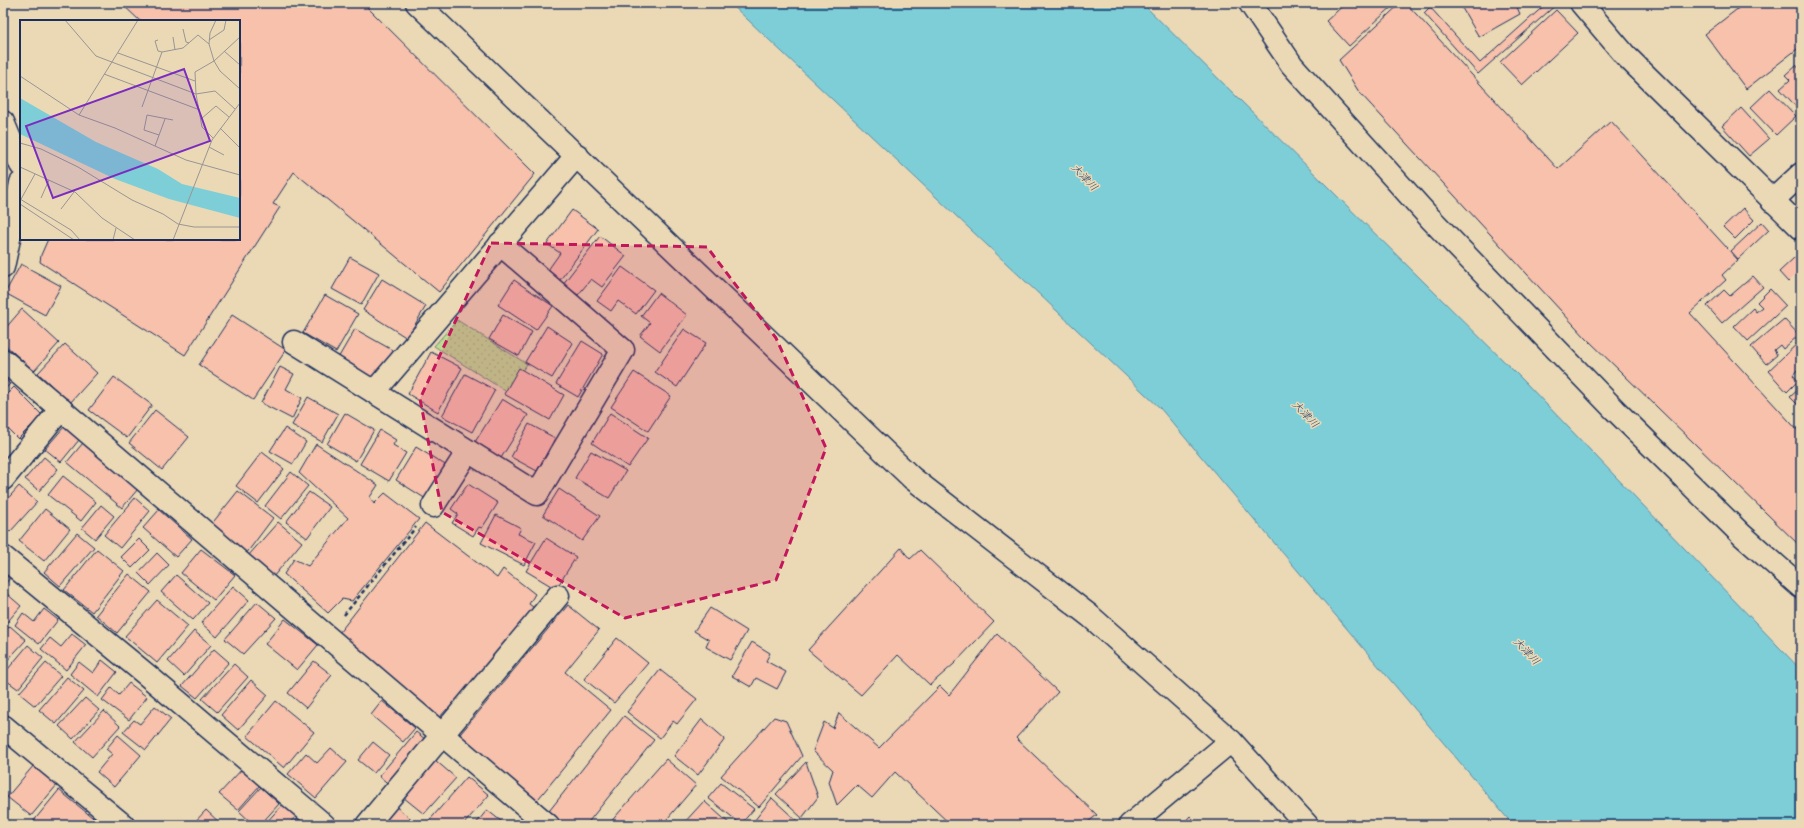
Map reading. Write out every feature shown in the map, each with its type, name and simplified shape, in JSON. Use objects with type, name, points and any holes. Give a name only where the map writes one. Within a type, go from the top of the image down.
[{"type":"street","points":[[417,3],[912,478],[1090,616],[1231,741],[1307,825]]},
{"type":"street","points":[[1250,3],[1292,65],[1430,218],[1616,410],[1742,535],[1801,588]]},
{"type":"street","points":[[1581,3],[1625,55],[1801,228]]},
{"type":"street","points":[[3,122],[20,163]]},
{"type":"street","points":[[374,392],[577,155]]},
{"type":"street","points":[[1772,201],[1801,174]]},
{"type":"street","points":[[4,255],[20,187]]},
{"type":"street","points":[[294,342],[537,494],[623,350],[500,244]]},
{"type":"street","points":[[3,360],[444,734],[548,825]]},
{"type":"street","points":[[3,479],[61,410]]},
{"type":"street","points":[[432,506],[468,451]]},
{"type":"street","points":[[3,558],[154,681],[324,825]]},
{"type":"street","points":[[367,825],[558,596]]},
{"type":"street","points":[[3,726],[123,825]]},
{"type":"street","points":[[1130,825],[1231,741]]},
{"type":"path","points":[[327,636],[432,506]]},
{"type":"highlighted area","points":[[491,243],[707,247],[776,338],[826,448],[776,580],[625,618],[442,512],[420,399]]},
{"type":"green space","points":[[457,320],[527,364],[507,392],[434,346]]},
{"type":"water","name":"大津川","points":[[730,3],[1142,3],[1523,380],[1801,670],[1801,825],[1513,825],[1160,408]]},
{"type":"building","points":[[121,3],[363,3],[535,174],[439,292],[294,172],[273,204],[280,207],[185,355],[40,262],[41,255],[48,240],[240,240],[240,20],[139,20]]},
{"type":"building","points":[[1346,3],[1396,3],[1349,46],[1326,21]]},
{"type":"building","points":[[1401,3],[1406,3],[1558,169],[1611,121],[1738,260],[1722,275],[1726,280],[1690,313],[1801,434],[1801,547],[1586,338],[1359,92],[1339,60]]},
{"type":"building","points":[[1459,3],[1526,3],[1517,7],[1520,14],[1479,37]]},
{"type":"building","points":[[1547,3],[1558,3],[1478,74],[1424,13],[1430,7],[1480,63]]},
{"type":"building","points":[[1745,3],[1801,3],[1801,46],[1746,89],[1705,34]]},
{"type":"building","points":[[1556,10],[1578,33],[1522,85],[1500,62]]},
{"type":"building","points":[[1796,65],[1801,71],[1801,112],[1780,89],[1790,80],[1785,75]]},
{"type":"building","points":[[1770,89],[1796,116],[1776,135],[1750,108]]},
{"type":"building","points":[[1741,108],[1769,139],[1749,156],[1722,126]]},
{"type":"building","points":[[3,179],[9,192],[3,194]]},
{"type":"building","points":[[1743,208],[1754,220],[1735,239],[1723,227]]},
{"type":"building","points":[[572,210],[598,229],[560,280],[548,270],[560,253],[547,244]]},
{"type":"building","points":[[1762,222],[1769,230],[1738,259],[1731,251]]},
{"type":"building","points":[[600,236],[626,256],[602,287],[591,279],[578,295],[563,284]]},
{"type":"building","points":[[350,257],[379,273],[361,305],[332,289]]},
{"type":"building","points":[[1795,257],[1801,263],[1801,269],[1788,282],[1779,272]]},
{"type":"building","points":[[21,264],[61,286],[45,315],[5,293]]},
{"type":"building","points":[[622,267],[654,290],[636,314],[618,301],[611,311],[597,301]]},
{"type":"building","points":[[1753,276],[1763,287],[1722,323],[1707,306],[1724,290],[1730,296]]},
{"type":"building","points":[[382,279],[426,306],[407,338],[363,310]]},
{"type":"building","points":[[514,280],[553,306],[536,330],[498,305]]},
{"type":"building","points":[[1770,289],[1786,306],[1748,341],[1734,326],[1753,308],[1756,312],[1762,307],[1757,302]]},
{"type":"building","points":[[658,293],[687,315],[660,351],[640,336],[650,323],[641,316]]},
{"type":"building","points":[[325,295],[358,314],[336,352],[303,333]]},
{"type":"building","points":[[22,309],[59,343],[34,371],[3,343],[3,331]]},
{"type":"building","points":[[232,315],[286,350],[253,400],[199,365]]},
{"type":"building","points":[[503,315],[532,332],[519,356],[489,339]]},
{"type":"building","points":[[1784,319],[1799,335],[1783,349],[1780,345],[1774,350],[1777,355],[1766,364],[1751,347]]},
{"type":"building","points":[[547,326],[573,343],[552,378],[525,362]]},
{"type":"building","points":[[355,329],[394,351],[376,382],[337,360]]},
{"type":"building","points":[[684,329],[706,343],[677,387],[655,372]]},
{"type":"building","points":[[582,341],[603,354],[578,397],[556,384]]},
{"type":"building","points":[[1800,341],[1801,375],[1797,370],[1793,375],[1798,381],[1787,392],[1768,371]]},
{"type":"building","points":[[65,344],[97,373],[70,403],[38,373]]},
{"type":"building","points":[[431,352],[462,368],[438,412],[408,394]]},
{"type":"building","points":[[280,367],[294,374],[286,389],[302,398],[292,419],[261,403]]},
{"type":"building","points":[[519,368],[564,395],[550,420],[504,394]]},
{"type":"building","points":[[634,372],[671,396],[648,431],[611,407]]},
{"type":"building","points":[[465,374],[495,390],[472,432],[442,416]]},
{"type":"building","points":[[3,377],[10,384],[3,391]]},
{"type":"building","points":[[114,377],[152,405],[127,438],[89,410]]},
{"type":"building","points":[[14,387],[42,415],[18,439],[3,424],[3,398]]},
{"type":"building","points":[[1801,387],[1801,408],[1790,397]]},
{"type":"building","points":[[308,397],[338,414],[322,442],[292,425]]},
{"type":"building","points":[[502,399],[528,415],[501,458],[475,442]]},
{"type":"building","points":[[155,410],[189,437],[162,470],[129,443]]},
{"type":"building","points":[[345,413],[374,430],[356,461],[327,444]]},
{"type":"building","points":[[610,413],[648,438],[628,467],[592,443]]},
{"type":"building","points":[[529,424],[555,438],[537,471],[511,457]]},
{"type":"building","points":[[64,427],[79,440],[61,462],[45,449]]},
{"type":"building","points":[[285,428],[306,442],[293,464],[270,451]]},
{"type":"building","points":[[380,430],[396,440],[393,445],[406,453],[389,481],[360,464]]},
{"type":"building","points":[[83,443],[138,489],[122,508],[67,462]]},
{"type":"building","points":[[316,444],[378,485],[370,497],[374,504],[385,493],[419,519],[352,601],[342,599],[328,613],[284,574],[294,559],[308,566],[348,518],[299,473]]},
{"type":"building","points":[[416,447],[447,466],[426,499],[396,480]]},
{"type":"building","points":[[591,451],[626,471],[609,498],[575,478]]},
{"type":"building","points":[[262,452],[284,469],[258,503],[236,486]]},
{"type":"building","points":[[44,457],[58,469],[39,491],[25,479]]},
{"type":"building","points":[[291,472],[308,486],[281,519],[265,506]]},
{"type":"building","points":[[63,476],[96,502],[81,521],[48,495]]},
{"type":"building","points":[[468,484],[498,503],[482,528],[479,527],[473,536],[452,523],[458,514],[451,509]]},
{"type":"building","points":[[19,486],[37,502],[10,532],[3,526],[3,504]]},
{"type":"building","points":[[559,489],[600,516],[582,541],[543,515]]},
{"type":"building","points":[[238,491],[273,518],[246,554],[210,526]]},
{"type":"building","points":[[309,492],[330,507],[307,538],[286,522]]},
{"type":"building","points":[[135,498],[150,511],[120,548],[104,535]]},
{"type":"building","points":[[101,505],[114,516],[95,539],[82,528]]},
{"type":"building","points":[[45,509],[70,529],[44,561],[19,541]]},
{"type":"building","points":[[159,510],[192,539],[176,557],[143,528]]},
{"type":"building","points":[[496,515],[521,528],[518,534],[536,542],[524,565],[481,543]]},
{"type":"building","points":[[278,522],[302,542],[273,577],[248,556]]},
{"type":"building","points":[[425,523],[497,578],[503,569],[535,594],[529,604],[538,611],[454,714],[447,709],[438,719],[339,633]]},
{"type":"building","points":[[77,533],[94,547],[60,586],[44,572]]},
{"type":"building","points":[[546,538],[576,557],[556,589],[526,571]]},
{"type":"building","points":[[139,539],[150,550],[132,568],[121,557]]},
{"type":"building","points":[[901,548],[910,559],[920,550],[994,622],[954,664],[930,685],[898,655],[861,695],[808,650]]},
{"type":"building","points":[[97,549],[124,571],[92,612],[64,590]]},
{"type":"building","points":[[201,549],[235,575],[214,600],[181,573]]},
{"type":"building","points":[[157,553],[169,565],[150,585],[138,573]]},
{"type":"building","points":[[3,567],[13,574],[3,587]]},
{"type":"building","points":[[129,574],[151,592],[117,633],[96,615]]},
{"type":"building","points":[[176,575],[208,603],[193,620],[161,592]]},
{"type":"building","points":[[233,586],[249,600],[217,637],[201,623]]},
{"type":"building","points":[[6,593],[21,606],[3,627],[3,596]]},
{"type":"building","points":[[157,600],[188,626],[157,663],[125,636]]},
{"type":"building","points":[[257,602],[276,618],[243,654],[225,639]]},
{"type":"building","points":[[568,605],[599,630],[565,672],[611,710],[534,804],[456,739]]},
{"type":"building","points":[[710,608],[747,631],[730,660],[706,647],[709,640],[694,631]]},
{"type":"building","points":[[44,609],[58,620],[39,644],[15,625],[23,613],[34,622]]},
{"type":"building","points":[[285,619],[318,645],[297,670],[265,644]]},
{"type":"building","points":[[10,626],[26,640],[3,665],[3,633]]},
{"type":"building","points":[[194,631],[211,645],[184,676],[168,661]]},
{"type":"building","points":[[72,634],[86,645],[66,670],[41,649],[50,638],[61,647]]},
{"type":"building","points":[[997,634],[1058,692],[1016,738],[1097,815],[1084,825],[951,825],[895,772],[872,798],[857,785],[837,805],[829,782],[833,770],[813,751],[824,722],[833,728],[839,713],[879,748],[940,686],[949,695]]},
{"type":"building","points":[[617,638],[648,663],[614,703],[584,679]]},
{"type":"building","points":[[752,642],[770,653],[766,661],[786,672],[777,689],[756,678],[751,687],[732,676]]},
{"type":"building","points":[[28,645],[43,658],[18,689],[3,678],[3,675]]},
{"type":"building","points":[[214,649],[229,662],[197,698],[182,686]]},
{"type":"building","points":[[102,660],[117,672],[98,697],[70,674],[79,662],[93,673]]},
{"type":"building","points":[[314,661],[332,675],[306,708],[288,693]]},
{"type":"building","points":[[46,663],[61,676],[35,706],[19,693]]},
{"type":"building","points":[[234,664],[248,677],[217,712],[202,699]]},
{"type":"building","points":[[660,670],[697,699],[677,724],[673,721],[660,738],[627,712]]},
{"type":"building","points":[[67,677],[84,691],[56,724],[39,710]]},
{"type":"building","points":[[251,680],[268,695],[238,730],[221,715]]},
{"type":"building","points":[[129,683],[147,697],[129,720],[102,700],[111,688],[119,695]]},
{"type":"building","points":[[85,698],[99,710],[73,739],[59,726]]},
{"type":"building","points":[[276,701],[314,732],[284,768],[247,736]]},
{"type":"building","points":[[382,701],[415,728],[403,742],[371,715]]},
{"type":"building","points":[[155,706],[171,719],[146,750],[123,732],[134,720],[140,724]]},
{"type":"building","points":[[104,711],[120,726],[92,757],[75,742]]},
{"type":"building","points":[[624,716],[654,740],[586,825],[559,825],[546,815]]},
{"type":"building","points":[[774,717],[786,721],[802,756],[759,807],[721,776]]},
{"type":"building","points":[[702,719],[725,739],[698,775],[674,756]]},
{"type":"building","points":[[416,732],[430,743],[392,787],[379,776]]},
{"type":"building","points":[[118,735],[141,755],[114,787],[97,772],[112,754],[106,749]]},
{"type":"building","points":[[373,742],[389,755],[374,773],[358,760]]},
{"type":"building","points":[[331,748],[347,762],[316,798],[288,774],[306,753],[317,763]]},
{"type":"building","points":[[666,759],[696,785],[662,825],[608,825]]},
{"type":"building","points":[[435,760],[456,778],[424,814],[403,797]]},
{"type":"building","points":[[806,762],[818,797],[802,818],[776,794]]},
{"type":"building","points":[[34,765],[57,785],[31,816],[7,797]]},
{"type":"building","points":[[243,768],[261,784],[238,810],[219,794]]},
{"type":"building","points":[[467,777],[489,795],[463,825],[432,825],[428,822]]},
{"type":"building","points":[[721,783],[754,809],[741,824],[708,798]]},
{"type":"building","points":[[261,787],[279,804],[260,825],[254,825],[239,811]]},
{"type":"building","points":[[59,790],[98,822],[95,825],[35,825],[32,823]]},
{"type":"building","points":[[772,798],[799,823],[797,825],[751,825]]},
{"type":"building","points":[[704,801],[731,825],[682,825]]},
{"type":"building","points":[[283,804],[296,816],[288,825],[264,825]]},
{"type":"building","points":[[395,806],[414,821],[411,825],[379,825]]},
{"type":"building","points":[[206,810],[222,825],[192,825]]},
{"type":"building","points":[[487,810],[506,825],[475,825]]},
{"type":"building","points":[[300,816],[310,825],[292,825]]},
{"type":"building","points":[[1190,816],[1199,825],[1182,825]]}]
